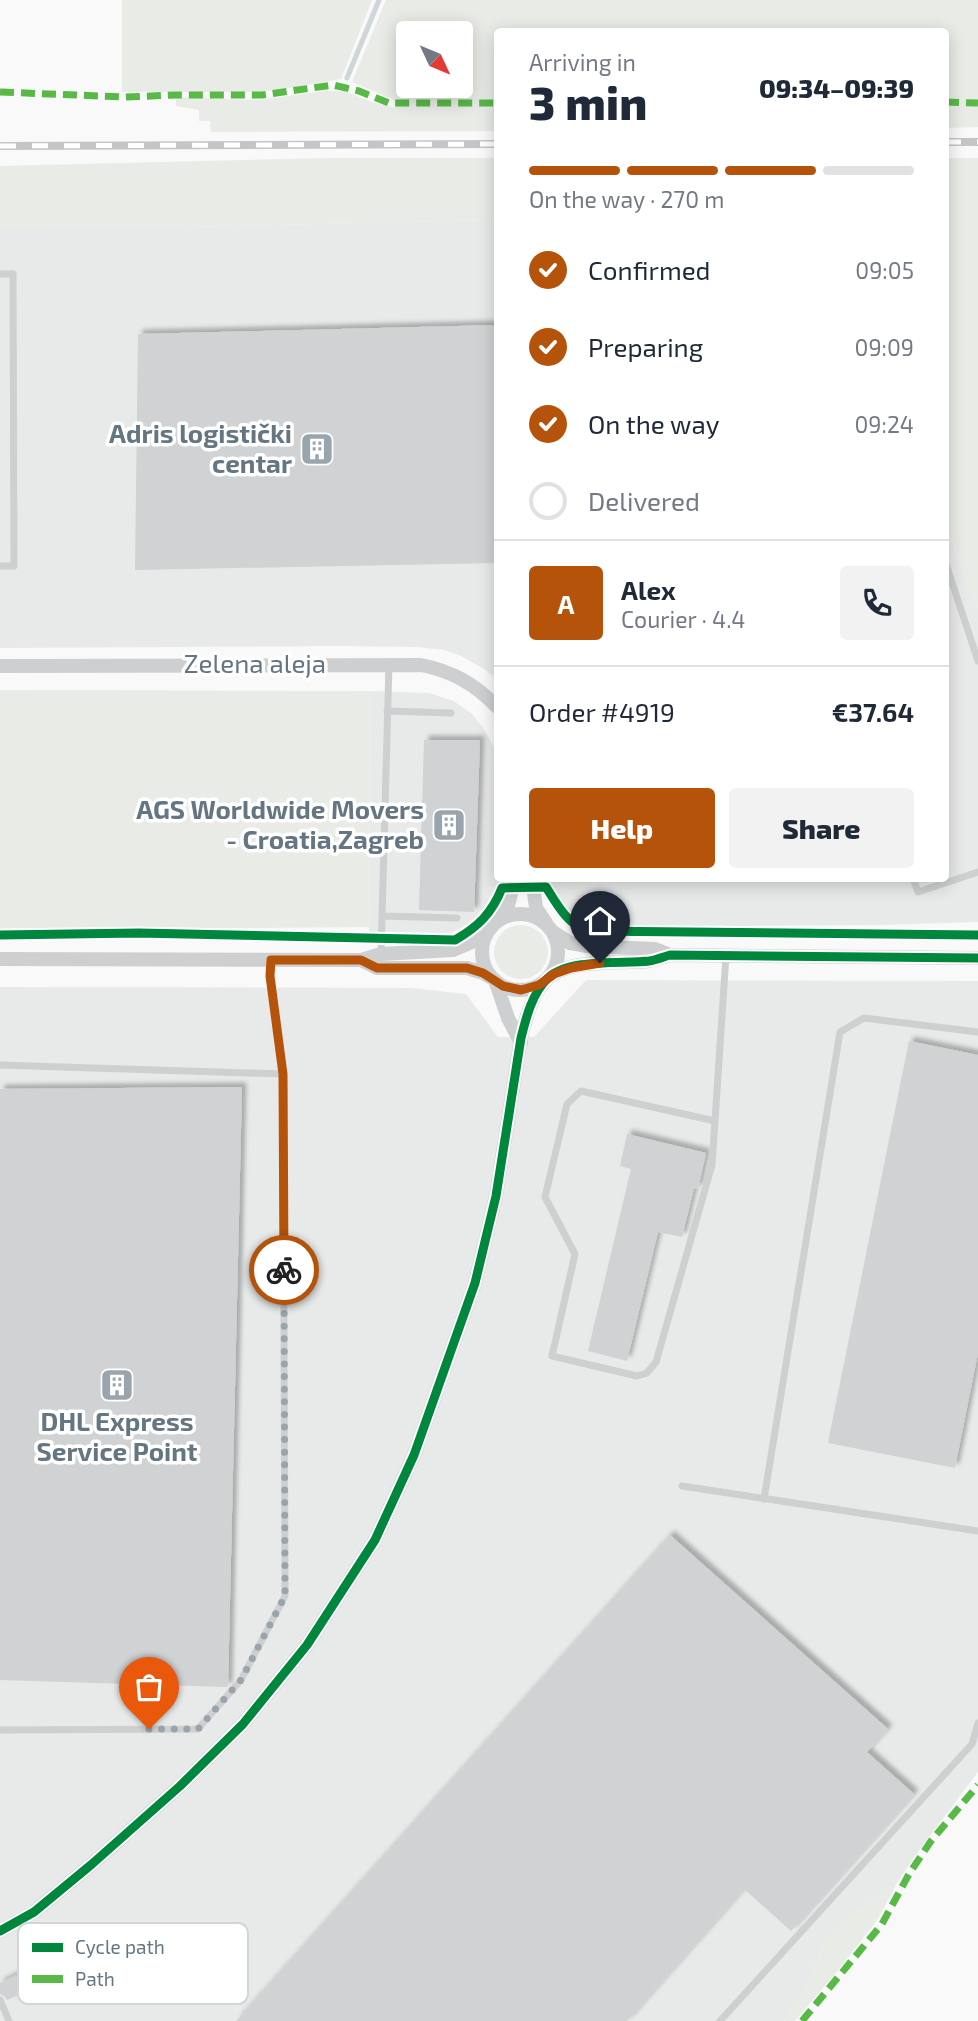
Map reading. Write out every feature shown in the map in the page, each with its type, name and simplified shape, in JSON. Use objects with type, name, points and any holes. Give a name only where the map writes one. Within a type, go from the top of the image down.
[{"type":"street","name":"Zelena aleja","points":[[0,666],[421,665],[441,668],[474,685],[494,704]]},
{"type":"street","points":[[499,920],[508,906],[513,882]]},
{"type":"street","points":[[0,1931],[34,1912],[92,1864],[180,1786],[243,1724],[307,1645],[375,1540],[414,1455],[475,1283],[496,1196],[526,1017],[557,961],[557,941],[536,908],[533,882]]},
{"type":"street","points":[[521,1043],[482,956],[486,936],[499,920],[508,915],[529,915],[570,943],[655,949],[670,956]]},
{"type":"street","points":[[0,960],[361,960],[381,954],[453,950],[486,936]]},
{"type":"street","points":[[361,960],[377,968],[467,968],[483,973],[512,989],[521,990],[539,985],[571,968],[587,964],[651,961],[670,956],[978,958]]},
{"type":"lane","points":[[0,274],[13,274],[14,524],[14,566],[0,566]]},
{"type":"lane","points":[[949,573],[978,661]]},
{"type":"lane","points":[[381,954],[389,664]]},
{"type":"lane","points":[[387,711],[451,713]]},
{"type":"lane","points":[[949,882],[978,872]]},
{"type":"lane","points":[[914,882],[918,892],[948,882]]},
{"type":"lane","points":[[382,916],[457,918]]},
{"type":"lane","points":[[715,1121],[581,1091],[567,1104],[545,1197],[575,1254],[552,1356],[637,1376],[647,1373],[656,1362],[712,1165],[715,1121],[726,956]]},
{"type":"lane","points":[[0,1730],[198,1729],[241,1680],[285,1596],[283,1074],[270,976],[271,960]]},
{"type":"lane","points":[[764,1499],[840,1032],[864,1018],[978,1032]]},
{"type":"lane","points":[[0,1065],[283,1074]]},
{"type":"lane","points":[[682,1486],[978,1531]]},
{"type":"lane","points":[[720,2021],[972,1744],[978,1723]]},
{"type":"lane","points":[[0,2000],[9,2021]]},
{"type":"shaded area","points":[[122,0],[372,0],[341,79],[256,92],[122,92]]},
{"type":"shaded area","points":[[386,0],[978,0],[978,127],[949,128],[949,28],[494,28],[494,131],[211,132],[210,121],[199,121],[199,110],[176,106],[176,97],[259,100],[324,91],[344,91],[395,108],[395,100],[352,82]]},
{"type":"shaded area","points":[[331,158],[494,158],[494,220],[194,227],[0,228],[0,166]]},
{"type":"shaded area","points":[[949,158],[978,158],[978,609],[949,534]]},
{"type":"shaded area","points":[[494,220],[494,677],[461,656],[444,650],[417,647],[0,648],[0,228],[194,227]]},
{"type":"shaded area","points":[[949,534],[978,609],[978,922],[594,927],[574,919],[556,896],[550,882],[949,882]]},
{"type":"shaded area","points":[[0,690],[371,691],[369,927],[0,930]]},
{"type":"shaded area","points":[[371,691],[429,693],[454,701],[472,714],[494,747],[494,882],[502,884],[487,909],[473,922],[451,933],[369,932]]},
{"type":"shaded area","points":[[521,925],[540,933],[548,952],[540,971],[521,979],[502,971],[494,952],[502,933]]},
{"type":"shaded area","points":[[586,980],[978,981],[978,1772],[898,1881],[828,1937],[808,1982],[784,2021],[0,2021],[0,987],[411,988],[466,994],[498,1037],[534,1037]]},
{"type":"shaded area","points":[[898,1881],[878,1919],[839,1969],[795,2021],[785,2021],[788,2011],[808,1982],[828,1937]]},
{"type":"building","name":"Adris logistički centar","points":[[494,325],[494,563],[135,570],[138,334]]},
{"type":"building","name":"AGS Worldwide Movers - Croatia,Zagreb","points":[[424,740],[480,740],[474,912],[419,910]]},
{"type":"building","points":[[909,1041],[978,1055],[978,1353],[955,1468],[828,1443]]},
{"type":"building","name":"DHL Express Service Point","points":[[242,1087],[228,1686],[0,1680],[0,1089]]},
{"type":"building","points":[[627,1134],[706,1153],[698,1189],[694,1188],[682,1237],[658,1232],[627,1361],[588,1351],[631,1169],[620,1166]]},
{"type":"building","points":[[670,1535],[888,1729],[867,1752],[914,1794],[791,1931],[744,1889],[627,2021],[236,2021]]},
{"type":"building","points":[[16,1975],[18,1995],[7,2000],[0,1994],[0,1983]]},
{"type":"waterway","points":[[347,78],[379,0]]},
{"type":"railway","points":[[949,142],[978,142]]},
{"type":"railway","points":[[0,146],[494,144]]},
{"type":"marked path","points":[[0,92],[125,97],[262,95],[333,85],[359,91],[389,103],[494,103]]},
{"type":"marked path","points":[[949,102],[978,103]]},
{"type":"marked path","points":[[802,2021],[882,1924],[909,1874],[931,1841],[978,1785]]},
{"type":"cycle path","points":[[0,935],[139,933],[455,940],[483,918],[494,905],[502,888],[546,887],[568,918],[587,931],[978,935]]},
{"type":"cycle path","points":[[0,1931],[34,1912],[92,1864],[180,1786],[243,1724],[307,1645],[375,1540],[414,1455],[475,1283],[496,1196],[521,1038],[534,998],[548,978],[569,967],[649,961],[670,955],[978,958]]},
{"type":"way so far","points":[[149,1729],[198,1729],[241,1680],[285,1596],[284,1270]]},
{"type":"place","name":"Adris logistički centar","points":[[317,449]]},
{"type":"place","name":"AGS Worldwide Movers - Croatia,Zagreb","points":[[449,825]]},
{"type":"place","name":"DHL Express Service Point","points":[[117,1385]]},
{"type":"route","points":[[284,1270],[283,1074],[270,976],[271,960],[361,960],[377,968],[467,968],[483,973],[503,986],[521,990],[539,985],[554,974],[571,968],[600,963]]}]
